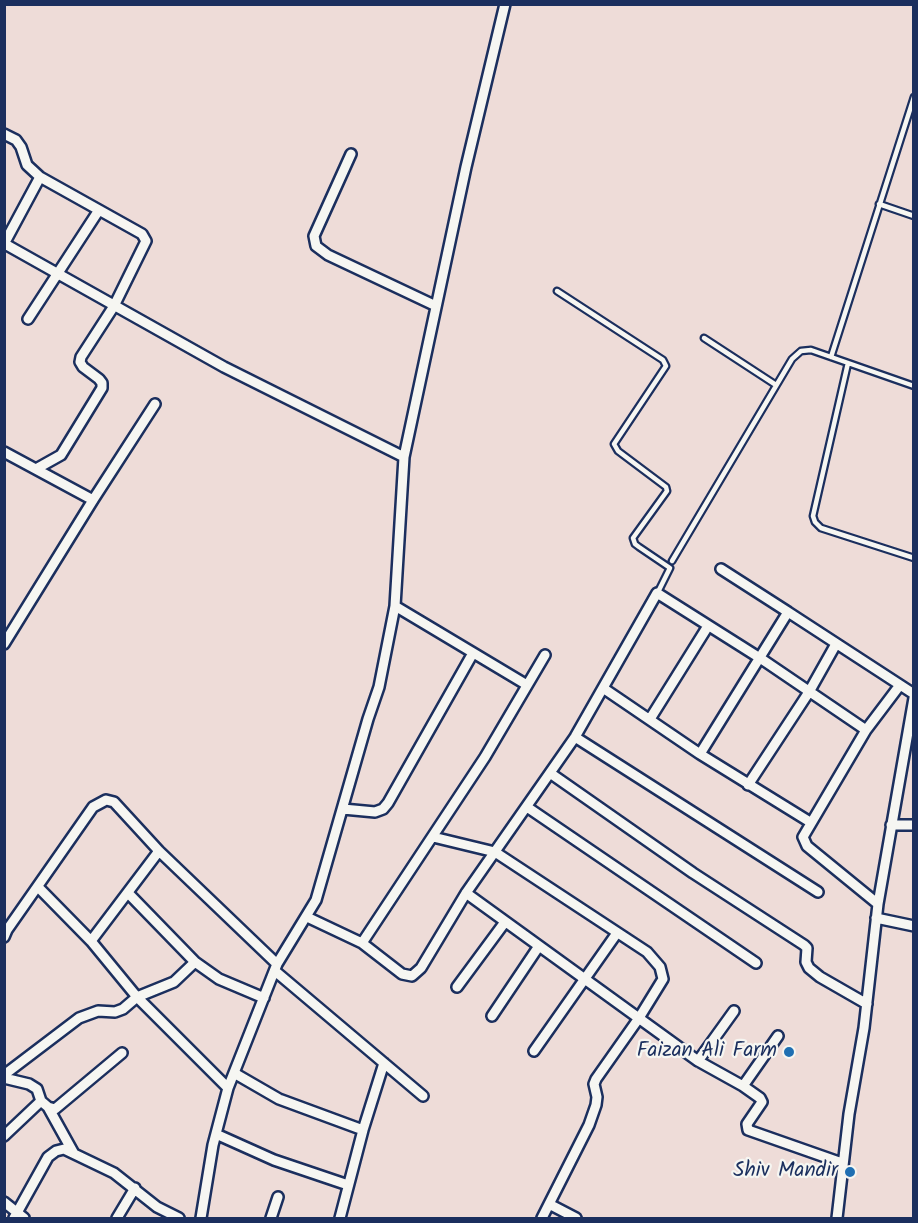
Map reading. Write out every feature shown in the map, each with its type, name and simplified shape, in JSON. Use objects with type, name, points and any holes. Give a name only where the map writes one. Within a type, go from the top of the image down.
[{"type":"street","points":[[201,1218],[216,1134],[228,1088],[276,968],[316,900],[368,719],[380,687],[395,606],[404,457],[466,167],[505,4]]},
{"type":"street","points":[[4,134],[16,140],[27,165],[40,177],[142,234],[146,240],[114,306],[81,357],[80,362],[99,379],[102,388],[61,454],[36,469]]},
{"type":"street","points":[[351,154],[314,236],[316,246],[327,255],[436,306]]},
{"type":"street","points":[[40,177],[5,244],[224,367],[404,457]]},
{"type":"street","points":[[28,319],[99,210]]},
{"type":"street","points":[[4,644],[155,404]]},
{"type":"street","points":[[4,452],[93,500]]},
{"type":"street","points":[[721,569],[914,696],[878,904],[867,1004],[842,1162],[837,1218]]},
{"type":"street","points":[[307,917],[362,943],[402,974],[412,976],[422,968],[466,893],[575,737],[657,593],[866,730]]},
{"type":"street","points":[[395,606],[526,685]]},
{"type":"street","points":[[700,754],[788,612]]},
{"type":"street","points":[[650,719],[708,626]]},
{"type":"street","points":[[748,785],[809,692],[836,644]]},
{"type":"street","points":[[343,809],[375,812],[383,809],[473,653]]},
{"type":"street","points":[[362,943],[485,757],[545,655]]},
{"type":"street","points":[[878,904],[807,846],[803,837],[866,730],[900,685]]},
{"type":"street","points":[[603,688],[700,754],[810,822]]},
{"type":"street","points":[[575,737],[818,892]]},
{"type":"street","points":[[550,773],[693,873],[804,945],[807,948],[806,962],[809,968],[867,1004]]},
{"type":"street","points":[[4,937],[93,807],[106,800],[114,802],[159,851],[276,968],[423,1096]]},
{"type":"street","points":[[527,807],[756,963]]},
{"type":"street","points":[[891,825],[914,825]]},
{"type":"street","points":[[434,837],[495,852],[646,952],[660,967],[663,979],[639,1018],[596,1078],[594,1084],[596,1105],[589,1125],[542,1218]]},
{"type":"street","points":[[91,941],[159,851]]},
{"type":"street","points":[[38,887],[91,941],[136,997],[228,1088]]},
{"type":"street","points":[[128,893],[195,962],[219,979],[264,998]]},
{"type":"street","points":[[466,893],[698,1061],[760,1098],[762,1102],[747,1124],[748,1130],[842,1162]]},
{"type":"street","points":[[876,918],[914,927]]},
{"type":"street","points":[[457,987],[505,922]]},
{"type":"street","points":[[534,1051],[617,933]]},
{"type":"street","points":[[492,1016],[539,946]]},
{"type":"street","points":[[4,1077],[79,1018],[98,1011],[115,1012],[123,1009],[136,997],[174,982],[195,962]]},
{"type":"street","points":[[698,1061],[734,1011]]},
{"type":"street","points":[[743,1086],[778,1035]]},
{"type":"street","points":[[44,1104],[55,1109],[122,1053]]},
{"type":"street","points":[[340,1218],[363,1130],[384,1063]]},
{"type":"street","points":[[234,1073],[279,1099],[363,1130]]},
{"type":"street","points":[[4,1077],[29,1084],[37,1089],[62,1136],[74,1152]]},
{"type":"street","points":[[4,1136],[44,1104]]},
{"type":"street","points":[[216,1134],[274,1160],[348,1185]]},
{"type":"street","points":[[4,1202],[18,1217],[48,1157],[64,1149],[114,1173],[157,1207],[178,1218]]},
{"type":"street","points":[[117,1218],[135,1188]]},
{"type":"street","points":[[271,1218],[278,1197]]},
{"type":"street","points":[[549,1204],[576,1218]]},
{"type":"lane","points":[[831,357],[914,97]]},
{"type":"lane","points":[[879,204],[914,216]]},
{"type":"lane","points":[[557,291],[663,360],[666,366],[614,444],[618,451],[666,487],[667,491],[633,538],[635,544],[670,568],[657,593]]},
{"type":"lane","points":[[704,338],[776,385]]},
{"type":"lane","points":[[672,561],[792,358],[801,351],[812,350],[914,386]]},
{"type":"lane","points":[[848,363],[813,516],[815,522],[821,528],[914,558]]},
{"type":"place","name":"Faizan Ali Farm","points":[[789,1052]]},
{"type":"place","name":"Shiv Mandir","points":[[850,1172]]}]
